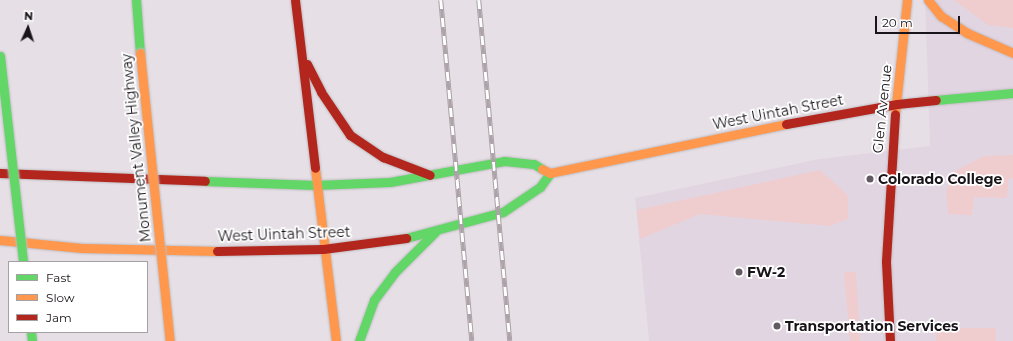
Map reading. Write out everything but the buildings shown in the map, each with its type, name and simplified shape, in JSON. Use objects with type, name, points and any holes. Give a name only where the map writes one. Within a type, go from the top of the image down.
[{"type":"main road","name":"Monument Valley Highway","points":[[136,0],[170,341]]},
{"type":"main road","points":[[295,0],[315,185],[336,341]]},
{"type":"main road","name":"Glen Avenue","points":[[890,341],[886,261],[891,156],[907,0]]},
{"type":"main road","points":[[928,0],[941,16],[967,33],[1013,52]]},
{"type":"main road","points":[[301,52],[321,92],[350,135],[383,157],[430,175]]},
{"type":"main road","points":[[0,56],[23,261]]},
{"type":"main road","name":"West Uintah Street","points":[[0,240],[82,248],[246,252],[323,249],[396,240],[435,232],[503,212],[540,187],[550,173],[790,123],[897,104],[1013,93]]},
{"type":"main road","points":[[0,173],[315,185],[390,182],[504,161],[534,164],[550,173]]},
{"type":"main road","points":[[359,341],[374,300],[395,272],[435,232]]},
{"type":"shaded area","name":"Colorado College","points":[[925,0],[1013,0],[1013,341],[649,341],[635,198],[819,159],[930,146]]},
{"type":"shaded area","points":[[954,0],[1013,0],[1013,28],[988,25]]},
{"type":"shaded area","points":[[1013,155],[1013,179],[1009,178],[1007,198],[974,197],[972,215],[948,214],[946,191],[955,171],[984,156]]},
{"type":"shaded area","points":[[820,170],[848,195],[848,219],[830,226],[700,214],[640,239],[637,210]]},
{"type":"shaded area","points":[[844,272],[856,272],[860,341],[850,341]]},
{"type":"shaded area","points":[[936,328],[996,328],[996,341],[936,341]]},
{"type":"railway","points":[[441,0],[472,341]]},
{"type":"railway","points":[[479,0],[510,341]]},
{"type":"traffic: fast","points":[[136,0],[140,53]]},
{"type":"traffic: fast","points":[[0,56],[23,261]]},
{"type":"traffic: fast","points":[[936,100],[1013,93]]},
{"type":"traffic: fast","points":[[205,181],[315,185],[390,182],[504,161],[534,164],[542,169]]},
{"type":"traffic: fast","points":[[406,238],[503,212],[540,187],[550,173]]},
{"type":"traffic: fast","points":[[359,341],[374,300],[395,272],[435,232]]},
{"type":"traffic: fast","points":[[31,333],[32,341]]},
{"type":"traffic: slow","points":[[895,114],[907,0]]},
{"type":"traffic: slow","points":[[928,0],[941,16],[967,33],[1013,53]]},
{"type":"traffic: slow","points":[[140,53],[170,341]]},
{"type":"traffic: slow","points":[[542,169],[550,173],[786,124]]},
{"type":"traffic: slow","points":[[315,168],[336,341]]},
{"type":"traffic: slow","points":[[0,240],[82,248],[217,251]]},
{"type":"traffic: jam","points":[[295,0],[315,168]]},
{"type":"traffic: jam","points":[[307,64],[321,92],[350,135],[383,157],[430,175]]},
{"type":"traffic: jam","points":[[786,124],[897,104],[936,100]]},
{"type":"traffic: jam","points":[[890,341],[886,261],[895,114]]},
{"type":"traffic: jam","points":[[0,173],[205,181]]},
{"type":"traffic: jam","points":[[217,251],[323,249],[406,238]]},
{"type":"place","name":"Colorado College","points":[[870,179]]},
{"type":"place","name":"FW-2","points":[[739,272]]},
{"type":"place","name":"Transportation Services","points":[[777,326]]}]
